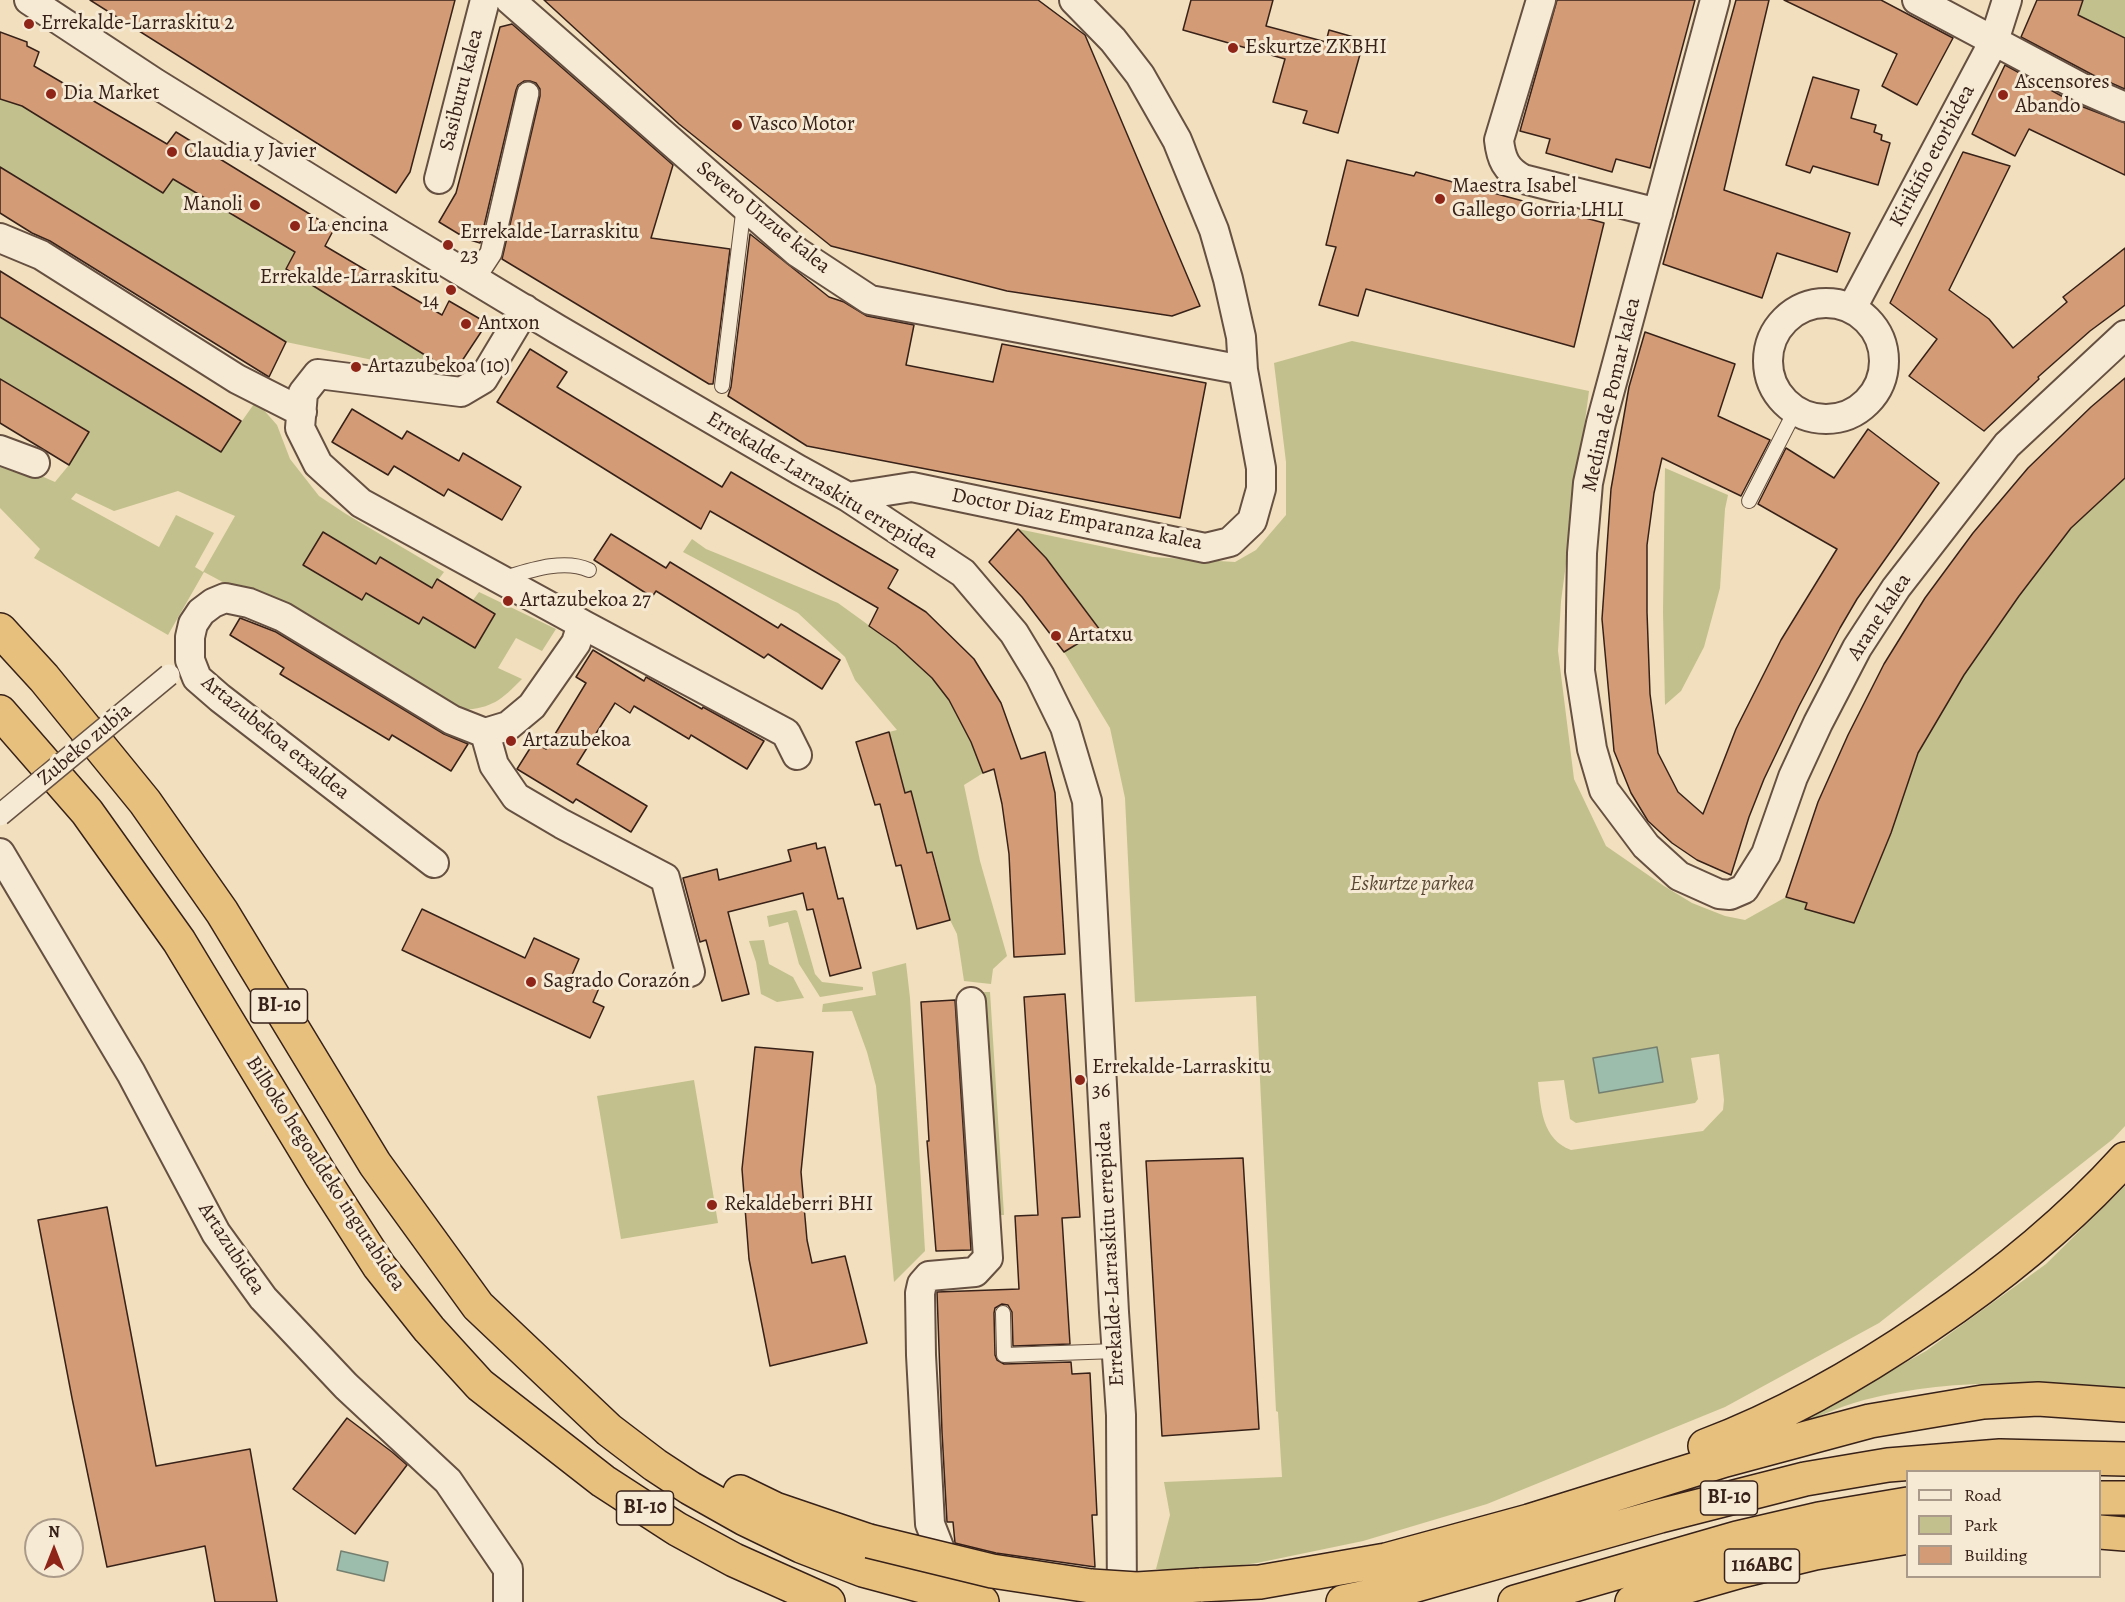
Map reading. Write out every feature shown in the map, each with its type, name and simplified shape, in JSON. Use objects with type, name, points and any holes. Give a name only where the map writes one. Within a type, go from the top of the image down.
[{"type":"highway","name":"BI-10","points":[[0,630],[44,678],[145,802],[222,912],[375,1164],[478,1306],[556,1382],[716,1481],[866,1555]]},
{"type":"highway","name":"Bilboko hegoaldeko ingurabidea","points":[[0,712],[87,812],[173,932],[320,1174],[379,1266],[429,1329],[480,1386],[603,1481],[677,1528],[734,1560],[828,1602]]},
{"type":"highway","points":[[1529,1521],[1618,1479],[1743,1432],[1809,1400],[1875,1362],[1973,1296],[2038,1244],[2125,1159]]},
{"type":"highway","points":[[480,1386],[542,1454],[590,1496],[682,1557],[776,1602]]},
{"type":"highway","points":[[866,1555],[1091,1586],[1137,1589],[1260,1582],[1386,1560],[1529,1521],[1725,1460],[1869,1420],[1983,1402],[2027,1399],[2125,1404]]},
{"type":"highway","name":"BI-10","points":[[1343,1602],[1406,1588],[1660,1516],[1805,1479],[1888,1465],[2000,1456],[2125,1460]]},
{"type":"highway","points":[[2101,1498],[2125,1498]]},
{"type":"highway","name":"BI-10","points":[[1515,1602],[1737,1538],[1819,1519],[1906,1504]]},
{"type":"highway","points":[[2101,1532],[2125,1534]]},
{"type":"highway","name":"116ABC","points":[[1632,1602],[1815,1553],[1901,1538]]},
{"type":"highway","points":[[866,1555],[982,1602]]},
{"type":"street","name":"Errekalde-Larraskitu errepidea","points":[[29,0],[155,83],[474,279],[848,497],[963,573],[1014,633],[1040,676],[1065,728],[1087,801],[1121,1415],[1122,1596],[985,1582],[948,1570],[930,1524],[920,1293],[922,1284],[929,1276],[975,1272],[988,1258],[971,1002]]},
{"type":"street","name":"Sasiburu kalea","points":[[439,179],[485,0]]},
{"type":"street","name":"Severo Unzue kalea","points":[[510,0],[797,252],[870,300],[1243,370]]},
{"type":"street","name":"Doctor Diaz Emparanza kalea","points":[[848,497],[912,487],[1205,548],[1230,542],[1252,521],[1261,489],[1261,468],[1243,370],[1240,337],[1228,279],[1214,230],[1177,140],[1140,75],[1113,40],[1074,0]]},
{"type":"street","points":[[1541,0],[1499,140],[1501,156],[1510,172],[1523,179],[1658,213]]},
{"type":"street","name":"Medina de Pomar kalea","points":[[1679,876],[1646,846],[1604,790],[1592,749],[1581,670],[1582,554],[1588,483],[1601,423],[1715,0]]},
{"type":"street","points":[[1917,0],[2086,90],[2125,107]]},
{"type":"street","name":"Kirikiño etorbidea","points":[[1852,308],[1994,41],[2007,0]]},
{"type":"street","points":[[474,279],[491,253],[528,93]]},
{"type":"street","points":[[0,238],[41,255],[237,379],[302,412]]},
{"type":"street","points":[[1833,302],[1852,308],[1867,319],[1873,327],[1884,352],[1883,371],[1877,389],[1866,404],[1850,414],[1832,419],[1813,418],[1795,411],[1781,398],[1771,381],[1767,362],[1770,342],[1779,324],[1794,311],[1813,303],[1833,302]]},
{"type":"street","points":[[525,309],[483,379],[461,392],[318,374],[303,393],[300,428],[318,464],[361,503],[786,733],[797,755]]},
{"type":"street","name":"Arane kalea","points":[[1679,876],[1719,894],[1730,895],[1744,889],[1766,854],[1793,777],[1818,723],[1857,648],[1896,588],[2007,445],[2125,335]]},
{"type":"street","points":[[0,450],[35,463]]},
{"type":"street","name":"Artazubekoa etxaldea","points":[[434,863],[197,678],[190,660],[190,637],[194,624],[201,612],[225,598],[249,603],[283,616],[452,720],[485,733]]},
{"type":"street","points":[[582,624],[576,643],[532,706],[508,726],[485,733],[494,765],[516,797],[665,878],[690,972]]},
{"type":"street","name":"Zubeko zubia","points":[[0,815],[169,675]]},
{"type":"street","name":"Artazubidea","points":[[0,853],[131,1073],[216,1233],[263,1298],[346,1386],[448,1481],[508,1569],[508,1602]]},
{"type":"lane","points":[[722,386],[744,205]]},
{"type":"lane","points":[[1749,501],[1795,411]]},
{"type":"lane","points":[[499,579],[531,570],[559,566],[578,565],[589,570]]},
{"type":"lane","points":[[1003,1312],[1004,1355],[1116,1351]]},
{"type":"green space","points":[[2083,0],[2125,0],[2125,38],[2078,15]]},
{"type":"green space","points":[[0,99],[22,106],[163,192],[173,179],[295,252],[286,269],[454,373],[450,376],[286,342],[83,218],[63,250],[33,234],[54,201],[0,167]]},
{"type":"green space","points":[[8,276],[35,292],[14,326],[220,452],[254,404],[262,408],[277,425],[290,459],[319,496],[444,572],[432,588],[380,557],[376,564],[304,566],[361,600],[366,593],[419,624],[423,617],[475,647],[495,614],[473,600],[479,592],[556,629],[542,651],[516,638],[498,668],[522,679],[496,702],[462,710],[204,572],[168,635],[34,558],[40,549],[0,508],[0,458],[55,482],[69,465],[89,432],[0,379],[0,289]],"holes":[[[178,491],[235,516],[203,572],[195,567],[214,533],[176,515],[159,547],[71,499],[76,493],[114,511]]]},
{"type":"green space","name":"Eskurtze parkea","points":[[1352,341],[1589,391],[1561,601],[1558,651],[1574,779],[1606,846],[1692,903],[1725,916],[1745,920],[1786,897],[1807,903],[1806,909],[1853,923],[1918,753],[1964,675],[2019,596],[2071,528],[2125,478],[2125,1126],[2113,1139],[1879,1323],[1725,1407],[1487,1504],[1363,1541],[1257,1563],[1196,1571],[1156,1569],[1170,1515],[1164,1482],[1282,1477],[1278,1412],[1276,1411],[1256,996],[1135,1002],[1125,798],[1110,728],[1064,652],[1100,629],[1046,558],[1018,529],[1153,557],[1235,562],[1256,550],[1286,515],[1286,462],[1274,363]],"holes":[[[1719,1054],[1723,1110],[1703,1131],[1571,1150],[1554,1139],[1549,1131],[1542,1112],[1538,1082],[1564,1080],[1570,1119],[1576,1123],[1695,1103],[1698,1099],[1691,1058]]]},
{"type":"green space","points":[[1665,468],[1728,495],[1720,588],[1704,647],[1681,691],[1665,705],[1663,612]]},
{"type":"green space","points":[[692,539],[706,549],[838,603],[896,645],[932,678],[949,700],[971,742],[983,773],[964,785],[980,861],[1007,956],[993,969],[991,984],[964,981],[957,934],[950,920],[933,852],[927,853],[911,792],[905,793],[889,732],[897,730],[855,680],[845,657],[798,613],[683,552]]},
{"type":"green space","points":[[795,910],[815,974],[822,982],[863,987],[863,990],[820,997],[799,964],[788,922],[769,927],[767,916]]},
{"type":"green space","points":[[764,940],[769,964],[793,977],[804,998],[777,1002],[761,994],[756,962],[749,941]]},
{"type":"green space","points":[[906,963],[925,1251],[894,1282],[876,1086],[867,1052],[852,1011],[822,1012],[823,1004],[876,995],[872,972]]},
{"type":"green space","points":[[980,992],[990,992],[1004,1215],[991,1215]]},
{"type":"green space","points":[[694,1080],[718,1223],[621,1239],[597,1096]]},
{"type":"green space","points":[[2125,1186],[2125,1390],[2027,1383],[1928,1388],[1864,1400],[1786,1430],[1926,1351],[2046,1264]]},
{"type":"shaded area","points":[[1657,1047],[1663,1082],[1599,1093],[1593,1058]]},
{"type":"shaded area","points":[[341,1551],[388,1562],[384,1581],[337,1570]]},
{"type":"building","points":[[90,0],[455,0],[410,172],[396,193]]},
{"type":"building","points":[[544,0],[1038,0],[1085,35],[1200,306],[1172,316],[1007,291],[831,246],[679,124]]},
{"type":"building","points":[[1191,0],[1273,0],[1266,26],[1326,42],[1329,30],[1364,40],[1338,133],[1303,123],[1307,111],[1273,102],[1285,59],[1183,30]]},
{"type":"building","points":[[1557,0],[1695,0],[1650,168],[1616,159],[1612,172],[1546,153],[1550,139],[1520,131]]},
{"type":"building","points":[[1736,0],[1769,0],[1724,190],[1850,233],[1837,272],[1777,253],[1762,298],[1663,264]]},
{"type":"building","points":[[1784,0],[1881,0],[1953,38],[1917,105],[1882,86],[1897,54]]},
{"type":"building","points":[[2037,0],[2083,0],[2078,15],[2125,38],[2125,89],[2021,37]]},
{"type":"building","points":[[512,24],[673,165],[651,238],[730,249],[713,384],[709,384],[502,259],[540,96],[540,89],[536,83],[524,81],[518,85],[516,90],[480,243],[467,239],[439,222],[456,193],[500,27]]},
{"type":"building","points":[[0,32],[27,42],[27,46],[39,52],[34,66],[167,144],[176,132],[334,229],[325,246],[442,315],[449,301],[487,323],[454,373],[286,269],[295,252],[173,179],[163,193],[22,106],[0,99]]},
{"type":"building","points":[[2005,65],[2078,105],[2125,123],[2125,175],[2029,129],[2015,156],[1972,134]]},
{"type":"building","points":[[1813,77],[1859,90],[1851,118],[1876,125],[1874,132],[1882,135],[1881,140],[1890,143],[1878,185],[1813,166],[1810,173],[1786,165]]},
{"type":"building","points":[[1963,152],[2010,166],[1949,290],[1989,319],[2013,348],[2067,302],[2063,297],[2125,248],[2125,305],[2090,331],[2038,377],[2039,379],[1984,431],[1909,376],[1937,339],[1890,303]]},
{"type":"building","points":[[1347,160],[1414,176],[1416,172],[1604,223],[1574,347],[1366,289],[1358,316],[1319,305],[1336,247],[1326,245]]},
{"type":"building","points":[[0,167],[286,342],[269,377],[50,241],[32,233],[0,213]]},
{"type":"building","points":[[750,234],[829,297],[844,302],[867,316],[914,325],[906,365],[993,382],[1002,344],[1206,383],[1180,518],[807,446],[728,396]]},
{"type":"building","points":[[0,271],[241,421],[221,452],[0,317]]},
{"type":"building","points":[[1645,332],[1735,364],[1718,416],[1770,440],[1741,496],[1662,458],[1654,493],[1647,545],[1647,612],[1650,694],[1658,753],[1678,792],[1703,814],[1736,729],[1781,640],[1837,549],[1758,504],[1786,448],[1834,478],[1868,429],[1939,483],[1857,599],[1840,628],[1764,779],[1749,817],[1731,875],[1697,860],[1672,843],[1648,821],[1631,793],[1614,751],[1602,619],[1611,489],[1629,387]]},
{"type":"building","points":[[530,349],[567,372],[557,387],[722,487],[731,472],[898,570],[888,588],[926,612],[974,659],[1001,703],[1021,759],[1045,752],[1055,793],[1065,954],[1014,957],[1009,854],[994,769],[983,773],[971,742],[949,700],[932,678],[896,645],[869,626],[878,608],[710,511],[701,529],[497,402]]},
{"type":"building","points":[[2125,378],[2125,478],[2071,528],[2019,596],[1964,675],[1918,753],[1891,833],[1854,923],[1805,909],[1807,903],[1786,897],[1818,802],[1848,735],[1884,664],[1925,598],[1973,533],[2028,468],[2091,407]]},
{"type":"building","points":[[0,379],[89,432],[69,465],[0,423]]},
{"type":"building","points":[[352,409],[402,439],[407,431],[459,461],[463,453],[521,487],[502,520],[448,489],[444,496],[394,466],[388,475],[332,442]]},
{"type":"building","points":[[1018,529],[1046,558],[1100,630],[1064,652],[1022,597],[989,562]]},
{"type":"building","points":[[323,532],[376,564],[380,557],[432,588],[437,579],[495,614],[475,648],[423,617],[419,624],[366,593],[362,600],[303,565]]},
{"type":"building","points":[[611,534],[666,568],[670,562],[778,628],[781,624],[840,660],[822,689],[768,654],[764,658],[656,591],[652,597],[594,560]]},
{"type":"building","points":[[240,618],[276,632],[444,734],[468,744],[451,771],[392,735],[389,740],[280,674],[284,668],[230,635]]},
{"type":"building","points":[[593,650],[644,681],[646,677],[764,741],[747,769],[691,735],[689,739],[634,706],[630,713],[615,703],[577,764],[647,806],[631,832],[576,799],[573,803],[517,769],[534,742],[546,749],[586,683],[576,677]]},
{"type":"building","points":[[889,732],[905,793],[911,791],[927,853],[932,852],[950,920],[917,929],[901,865],[896,866],[880,804],[875,805],[856,742]]},
{"type":"building","points":[[816,843],[817,849],[825,847],[838,899],[843,898],[861,968],[830,976],[813,909],[807,910],[803,893],[728,912],[749,994],[722,1001],[706,940],[700,942],[683,878],[717,869],[719,880],[791,861],[788,850]]},
{"type":"building","points":[[422,909],[525,958],[534,938],[579,959],[572,975],[599,988],[593,1002],[604,1007],[590,1038],[402,950]]},
{"type":"building","points":[[1065,994],[1080,1217],[1062,1218],[1070,1344],[1013,1346],[1012,1312],[1008,1305],[1002,1304],[995,1308],[994,1313],[995,1355],[997,1360],[1004,1364],[1071,1362],[1072,1374],[1090,1373],[1097,1515],[1092,1515],[1095,1567],[996,1553],[955,1543],[953,1522],[947,1522],[942,1432],[937,1292],[1019,1289],[1015,1216],[1038,1215],[1024,997]]},
{"type":"building","points":[[955,1000],[971,1250],[936,1251],[927,1141],[929,1141],[921,1002]]},
{"type":"building","points":[[755,1047],[813,1052],[801,1172],[807,1240],[812,1263],[845,1256],[867,1343],[770,1366],[749,1259],[742,1169]]},
{"type":"building","points":[[1243,1158],[1259,1429],[1162,1436],[1146,1161]]},
{"type":"building","points":[[107,1207],[156,1466],[250,1449],[277,1602],[215,1602],[205,1546],[107,1567],[38,1220]]},
{"type":"building","points":[[347,1418],[407,1465],[355,1534],[293,1489]]},
{"type":"place","name":"Errekalde-Larraskitu 2","points":[[29,24]]},
{"type":"place","name":"Eskurtze ZKBHI","points":[[1233,48]]},
{"type":"place","name":"Dia Market","points":[[51,94]]},
{"type":"place","name":"Ascensores Abando","points":[[2003,95]]},
{"type":"place","name":"Vasco Motor","points":[[737,125]]},
{"type":"place","name":"Claudia y Javier","points":[[172,152]]},
{"type":"place","name":"Maestra Isabel Gallego Gorria LHLI","points":[[1440,199]]},
{"type":"place","name":"Manoli","points":[[255,205]]},
{"type":"place","name":"La encina","points":[[295,226]]},
{"type":"place","name":"Errekalde-Larraskitu 23","points":[[448,245]]},
{"type":"place","name":"Errekalde-Larraskitu 14","points":[[451,290]]},
{"type":"place","name":"Antxon","points":[[466,324]]},
{"type":"place","name":"Artazubekoa (10)","points":[[356,367]]},
{"type":"place","name":"Artazubekoa 27","points":[[508,601]]},
{"type":"place","name":"Artatxu","points":[[1056,636]]},
{"type":"place","name":"Artazubekoa","points":[[511,741]]},
{"type":"place","name":"Sagrado Corazón","points":[[531,982]]},
{"type":"place","name":"Errekalde-Larraskitu 36","points":[[1080,1080]]},
{"type":"place","name":"Rekaldeberri BHI","points":[[712,1205]]}]
